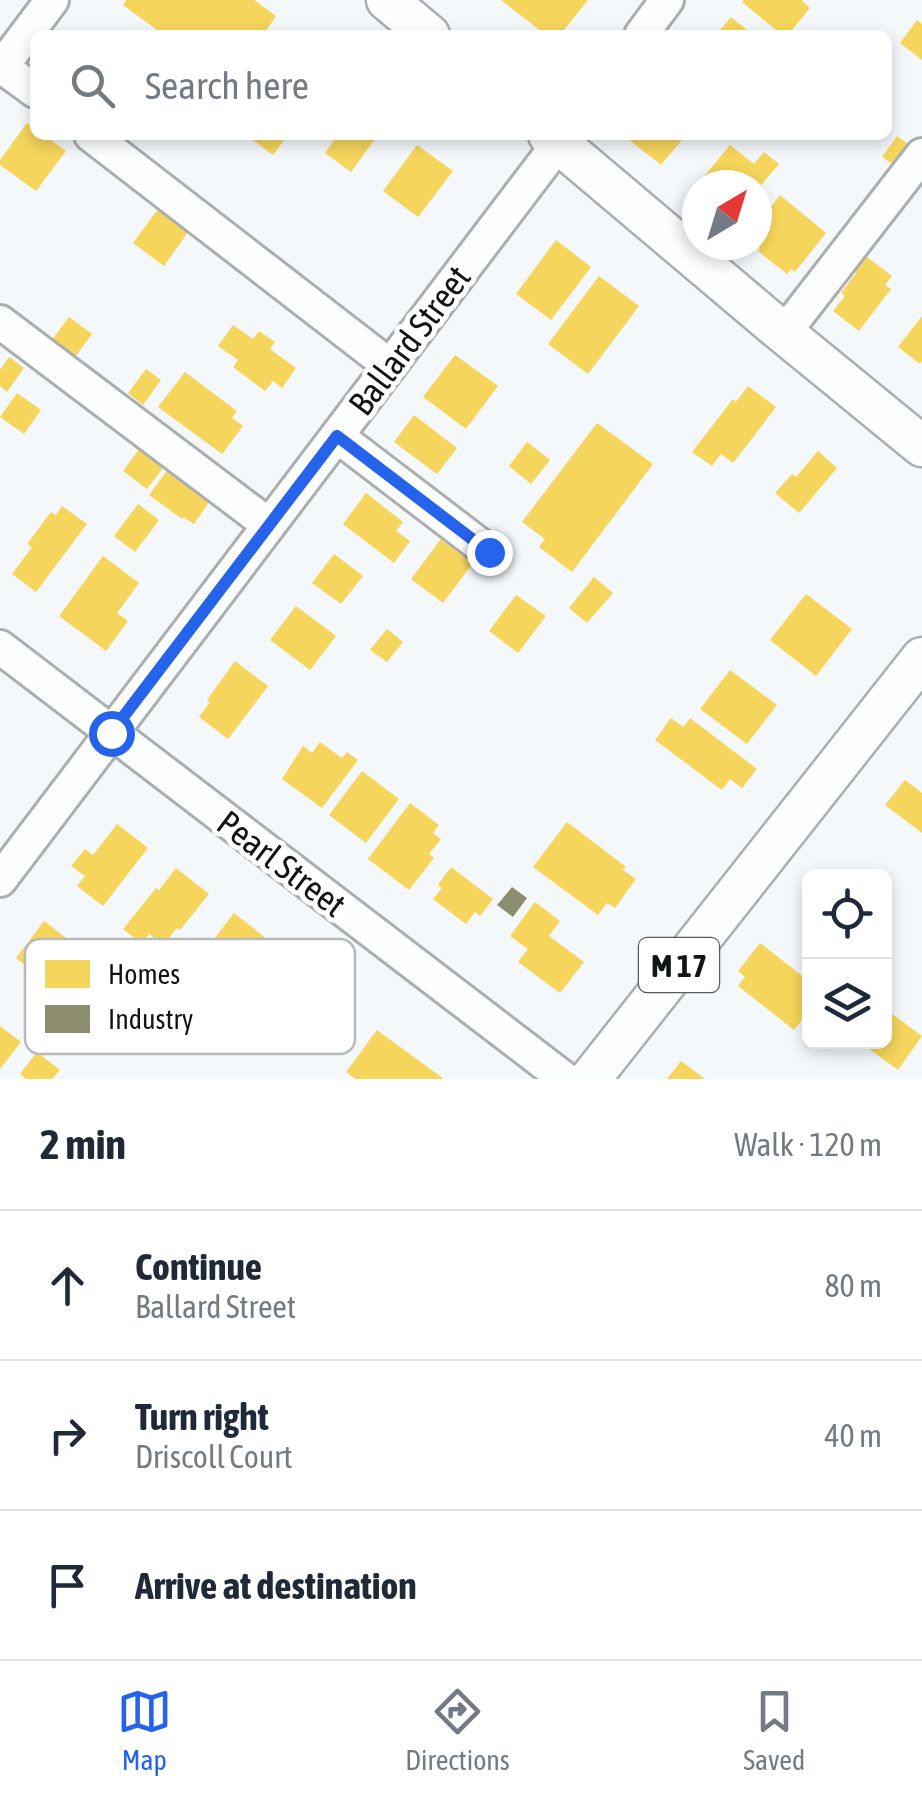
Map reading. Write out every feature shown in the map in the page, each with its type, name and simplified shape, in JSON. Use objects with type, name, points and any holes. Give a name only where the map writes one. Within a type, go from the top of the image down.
[{"type":"main road","points":[[387,0],[424,30]]},
{"type":"main road","points":[[559,140],[784,334],[922,446]]},
{"type":"main road","name":"M 17","points":[[590,1079],[922,658]]},
{"type":"street","points":[[30,88],[1,68],[52,0]]},
{"type":"street","points":[[645,30],[668,0]]},
{"type":"street","points":[[97,140],[390,366]]},
{"type":"street","name":"Ballard Street","points":[[0,880],[390,366],[556,140]]},
{"type":"street","points":[[784,334],[922,155]]},
{"type":"street","points":[[0,322],[269,525]]},
{"type":"street","points":[[337,436],[489,552]]},
{"type":"street","name":"Pearl Street","points":[[0,647],[565,1079]]},
{"type":"building: Homes","points":[[126,0],[254,0],[276,16],[266,30],[157,30],[123,5]]},
{"type":"building: Homes","points":[[501,0],[588,0],[564,30],[540,30]]},
{"type":"building: Homes","points":[[801,0],[810,8],[792,30],[776,30],[742,2]]},
{"type":"building: Homes","points":[[731,17],[747,30],[720,30]]},
{"type":"building: Homes","points":[[917,20],[922,24],[922,60],[900,43]]},
{"type":"building: Homes","points":[[27,123],[30,140],[51,140],[66,151],[36,191],[0,165]]},
{"type":"building: Homes","points":[[897,136],[912,147],[897,167],[882,157]]},
{"type":"building: Homes","points":[[253,140],[284,140],[273,155]]},
{"type":"building: Homes","points":[[334,140],[374,140],[351,172],[325,153]]},
{"type":"building: Homes","points":[[630,140],[682,140],[661,165]]},
{"type":"building: Homes","points":[[417,145],[453,171],[418,217],[383,191]]},
{"type":"building: Homes","points":[[730,145],[754,164],[764,152],[779,164],[772,172],[709,170]]},
{"type":"building: Homes","points":[[780,195],[826,233],[795,272],[791,269],[787,274],[769,260],[772,205]]},
{"type":"building: Homes","points":[[161,205],[191,228],[164,266],[133,243]]},
{"type":"building: Homes","points":[[556,240],[591,267],[551,320],[516,294]]},
{"type":"building: Homes","points":[[863,254],[892,276],[885,285],[891,289],[859,331],[833,311],[856,273],[851,269]]},
{"type":"building: Homes","points":[[599,276],[639,306],[588,374],[548,344]]},
{"type":"building: Homes","points":[[922,316],[922,361],[920,364],[898,347]]},
{"type":"building: Homes","points":[[69,317],[92,334],[74,358],[51,341]]},
{"type":"building: Homes","points":[[233,325],[253,339],[259,331],[275,342],[270,349],[296,368],[282,388],[273,381],[265,391],[233,367],[238,360],[218,346]]},
{"type":"building: Homes","points":[[455,355],[498,386],[466,429],[423,397]]},
{"type":"building: Homes","points":[[9,357],[24,368],[7,392],[0,386],[0,370]]},
{"type":"building: Homes","points":[[146,369],[161,380],[143,405],[128,393]]},
{"type":"building: Homes","points":[[185,372],[237,411],[232,418],[243,426],[222,454],[158,407]]},
{"type":"building: Homes","points":[[748,386],[776,407],[733,463],[721,454],[712,466],[692,452],[733,399],[736,402]]},
{"type":"building: Homes","points":[[17,393],[41,410],[24,434],[0,417]]},
{"type":"building: Homes","points":[[414,415],[457,448],[437,474],[394,442]]},
{"type":"building: Homes","points":[[597,423],[653,464],[572,572],[539,547],[545,539],[522,522]]},
{"type":"building: Homes","points":[[527,442],[550,460],[531,484],[509,466]]},
{"type":"building: Homes","points":[[142,445],[166,464],[147,489],[123,471]]},
{"type":"building: Homes","points":[[818,451],[837,468],[799,513],[775,493],[792,474],[796,477]]},
{"type":"building: Homes","points":[[169,468],[209,502],[194,524],[149,495]]},
{"type":"building: Homes","points":[[366,493],[403,522],[396,531],[410,541],[394,563],[343,524]]},
{"type":"building: Homes","points":[[138,504],[159,520],[135,552],[114,536]]},
{"type":"building: Homes","points":[[62,506],[87,524],[36,592],[12,574],[32,547],[27,544],[51,512],[56,515]]},
{"type":"building: Homes","points":[[450,536],[474,554],[469,560],[473,563],[443,603],[411,579],[441,539],[445,543]]},
{"type":"building: Homes","points":[[334,554],[363,576],[341,604],[312,583]]},
{"type":"building: Homes","points":[[103,556],[139,583],[117,613],[128,621],[106,651],[59,616]]},
{"type":"building: Homes","points":[[594,577],[613,593],[587,623],[569,608]]},
{"type":"building: Homes","points":[[806,594],[852,629],[816,676],[770,640]]},
{"type":"building: Homes","points":[[516,595],[546,616],[518,653],[489,631]]},
{"type":"building: Homes","points":[[296,606],[336,636],[310,670],[270,640]]},
{"type":"building: Homes","points":[[387,629],[403,642],[387,662],[370,650]]},
{"type":"building: Homes","points":[[235,661],[268,686],[228,739],[199,717]]},
{"type":"building: Homes","points":[[730,670],[777,705],[747,744],[700,709]]},
{"type":"building: Homes","points":[[671,718],[684,727],[690,718],[757,769],[742,788],[730,779],[722,790],[655,740]]},
{"type":"building: Homes","points":[[320,742],[342,758],[347,752],[358,760],[322,808],[282,779],[303,746],[312,753]]},
{"type":"building: Homes","points":[[362,771],[399,799],[366,843],[329,815]]},
{"type":"building: Homes","points":[[905,780],[922,793],[922,833],[885,805]]},
{"type":"building: Homes","points":[[410,803],[439,825],[433,833],[441,839],[429,854],[434,858],[409,890],[368,859]]},
{"type":"building: Homes","points":[[567,822],[636,879],[615,908],[607,903],[598,915],[533,867]]},
{"type":"building: Homes","points":[[117,824],[148,848],[103,906],[77,886],[85,876],[71,866],[85,849],[93,855]]},
{"type":"building: Homes","points":[[451,867],[493,899],[480,916],[475,912],[466,924],[433,899]]},
{"type":"building: Homes","points":[[176,868],[209,894],[168,939],[155,939],[149,934],[146,939],[136,939],[123,929],[156,888],[159,890]]},
{"type":"building: Homes","points":[[535,902],[560,921],[549,936],[584,962],[560,993],[518,962],[528,949],[510,936]]},
{"type":"building: Homes","points":[[234,913],[267,939],[214,939]]},
{"type":"building: Homes","points":[[44,921],[67,939],[30,939]]},
{"type":"building: Homes","points":[[760,943],[802,976],[802,1020],[794,1030],[738,986],[745,977],[738,971]]},
{"type":"building: Homes","points":[[25,946],[25,965],[16,958]]},
{"type":"building: Homes","points":[[892,1014],[922,1036],[898,1070],[870,1049],[892,1049]]},
{"type":"building: Homes","points":[[0,1026],[21,1042],[0,1069]]},
{"type":"building: Homes","points":[[377,1030],[444,1079],[356,1079],[346,1072]]},
{"type":"building: Homes","points":[[35,1054],[60,1070],[52,1079],[26,1079],[20,1074]]},
{"type":"building: Homes","points":[[681,1061],[705,1079],[667,1079]]},
{"type":"building: Industry","points":[[512,887],[527,898],[513,917],[497,905]]},
{"type":"route","points":[[111,733],[337,436],[489,552]]}]
